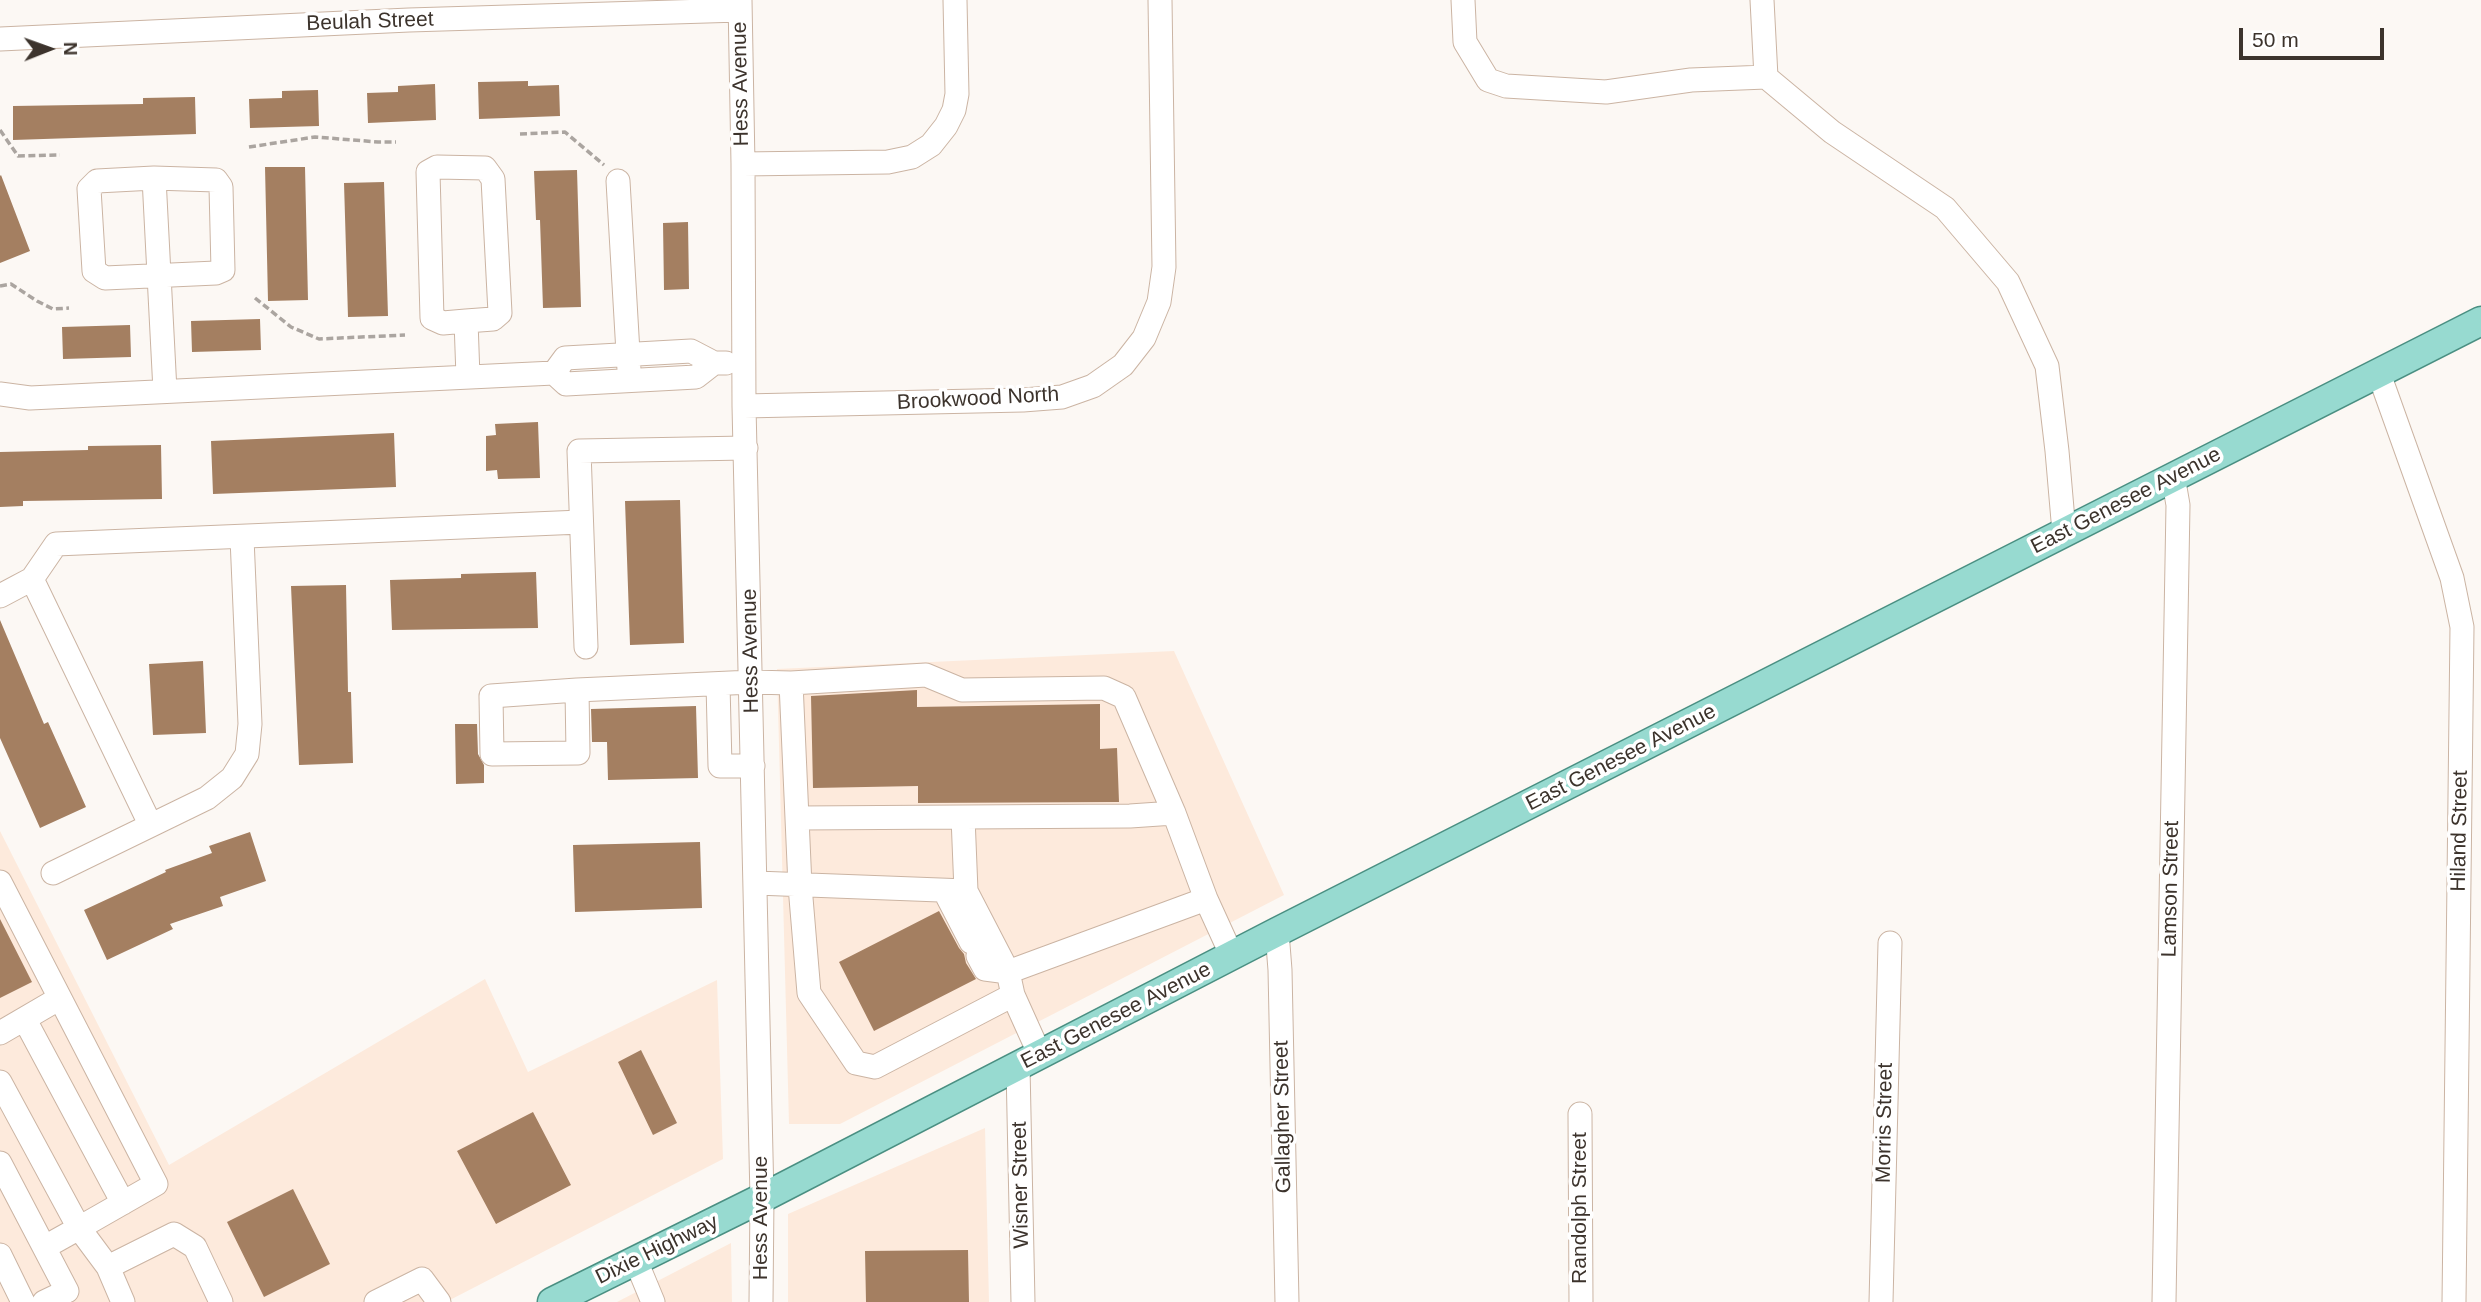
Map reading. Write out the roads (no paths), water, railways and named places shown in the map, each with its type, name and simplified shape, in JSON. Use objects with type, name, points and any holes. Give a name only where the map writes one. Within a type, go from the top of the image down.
[{"type":"main road","name":"East Genesee Avenue","points":[[762,1198],[1277,932],[2481,321]]},
{"type":"main road","name":"Dixie Highway","points":[[555,1301],[762,1198]]},
{"type":"street","points":[[743,164],[888,162],[912,157],[931,145],[946,126],[954,110],[957,94],[955,0]]},
{"type":"street","name":"Brookwood North","points":[[744,406],[1062,397],[1093,386],[1123,365],[1144,338],[1159,302],[1164,267],[1160,0]]},
{"type":"street","points":[[1463,0],[1465,43],[1489,80],[1506,86],[1606,92],[1691,80],[1766,77],[1832,132],[1944,208],[2008,282],[2047,366],[2064,532]]},
{"type":"street","points":[[1762,0],[1766,77]]},
{"type":"street","name":"Hess Avenue","points":[[740,5],[744,406],[762,1198],[761,1302]]},
{"type":"street","name":"Beulah Street","points":[[0,39],[740,5]]},
{"type":"street","points":[[436,167],[485,168],[493,179],[500,313],[493,319],[466,321],[443,323],[432,318],[429,172],[436,167]]},
{"type":"street","points":[[612,173],[630,381]]},
{"type":"street","points":[[155,178],[165,391]]},
{"type":"street","points":[[155,178],[216,180],[221,187],[223,270],[216,273],[159,276],[105,278],[94,271],[89,190],[97,181],[155,178]]},
{"type":"street","points":[[466,321],[468,377]]},
{"type":"street","points":[[554,373],[565,358],[691,351],[714,363],[744,362]]},
{"type":"street","points":[[0,394],[30,398],[554,373],[566,384],[696,377],[714,363]]},
{"type":"street","name":"Hiland Street","points":[[2378,374],[2452,578],[2462,627],[2471,834],[2454,1302]]},
{"type":"street","points":[[586,647],[579,451],[746,448]]},
{"type":"street","name":"Lamson Street","points":[[2164,1302],[2178,505],[2174,476]]},
{"type":"street","points":[[0,596],[32,579],[56,544],[581,522]]},
{"type":"street","points":[[53,873],[207,798],[232,778],[247,754],[250,724],[242,538]]},
{"type":"street","points":[[32,579],[150,824]]},
{"type":"street","points":[[577,690],[578,753],[492,754],[491,696],[577,690],[752,682],[791,683],[926,675],[962,690],[1104,688],[1124,697],[1232,956]]},
{"type":"street","points":[[791,683],[800,886],[808,993],[856,1063],[875,1067],[1013,995]]},
{"type":"street","points":[[718,684],[720,766],[753,766]]},
{"type":"street","points":[[799,818],[1130,817],[1174,813]]},
{"type":"street","points":[[963,817],[956,891],[975,949],[985,969],[1008,972],[1206,899]]},
{"type":"street","points":[[0,881],[156,1184],[45,1247]]},
{"type":"street","points":[[755,883],[956,891]]},
{"type":"street","points":[[956,891],[1008,972],[1029,1061]]},
{"type":"street","name":"Gallagher Street","points":[[1277,932],[1287,1302]]},
{"type":"street","name":"Morris Street","points":[[1881,1302],[1890,943]]},
{"type":"street","points":[[0,1032],[60,998]]},
{"type":"street","points":[[25,1020],[122,1203]]},
{"type":"street","name":"Wisner Street","points":[[1023,1302],[1029,1061]]},
{"type":"street","points":[[0,1082],[79,1228],[108,1267],[123,1302]]},
{"type":"street","name":"Randolph Street","points":[[1580,1114],[1580,1302]]},
{"type":"street","points":[[0,1163],[70,1296],[44,1302]]},
{"type":"street","points":[[108,1267],[174,1234],[195,1247],[222,1302]]},
{"type":"street","points":[[0,1255],[23,1302]]},
{"type":"street","points":[[636,1261],[653,1302]]},
{"type":"street","points":[[376,1302],[422,1279],[439,1302]]}]
